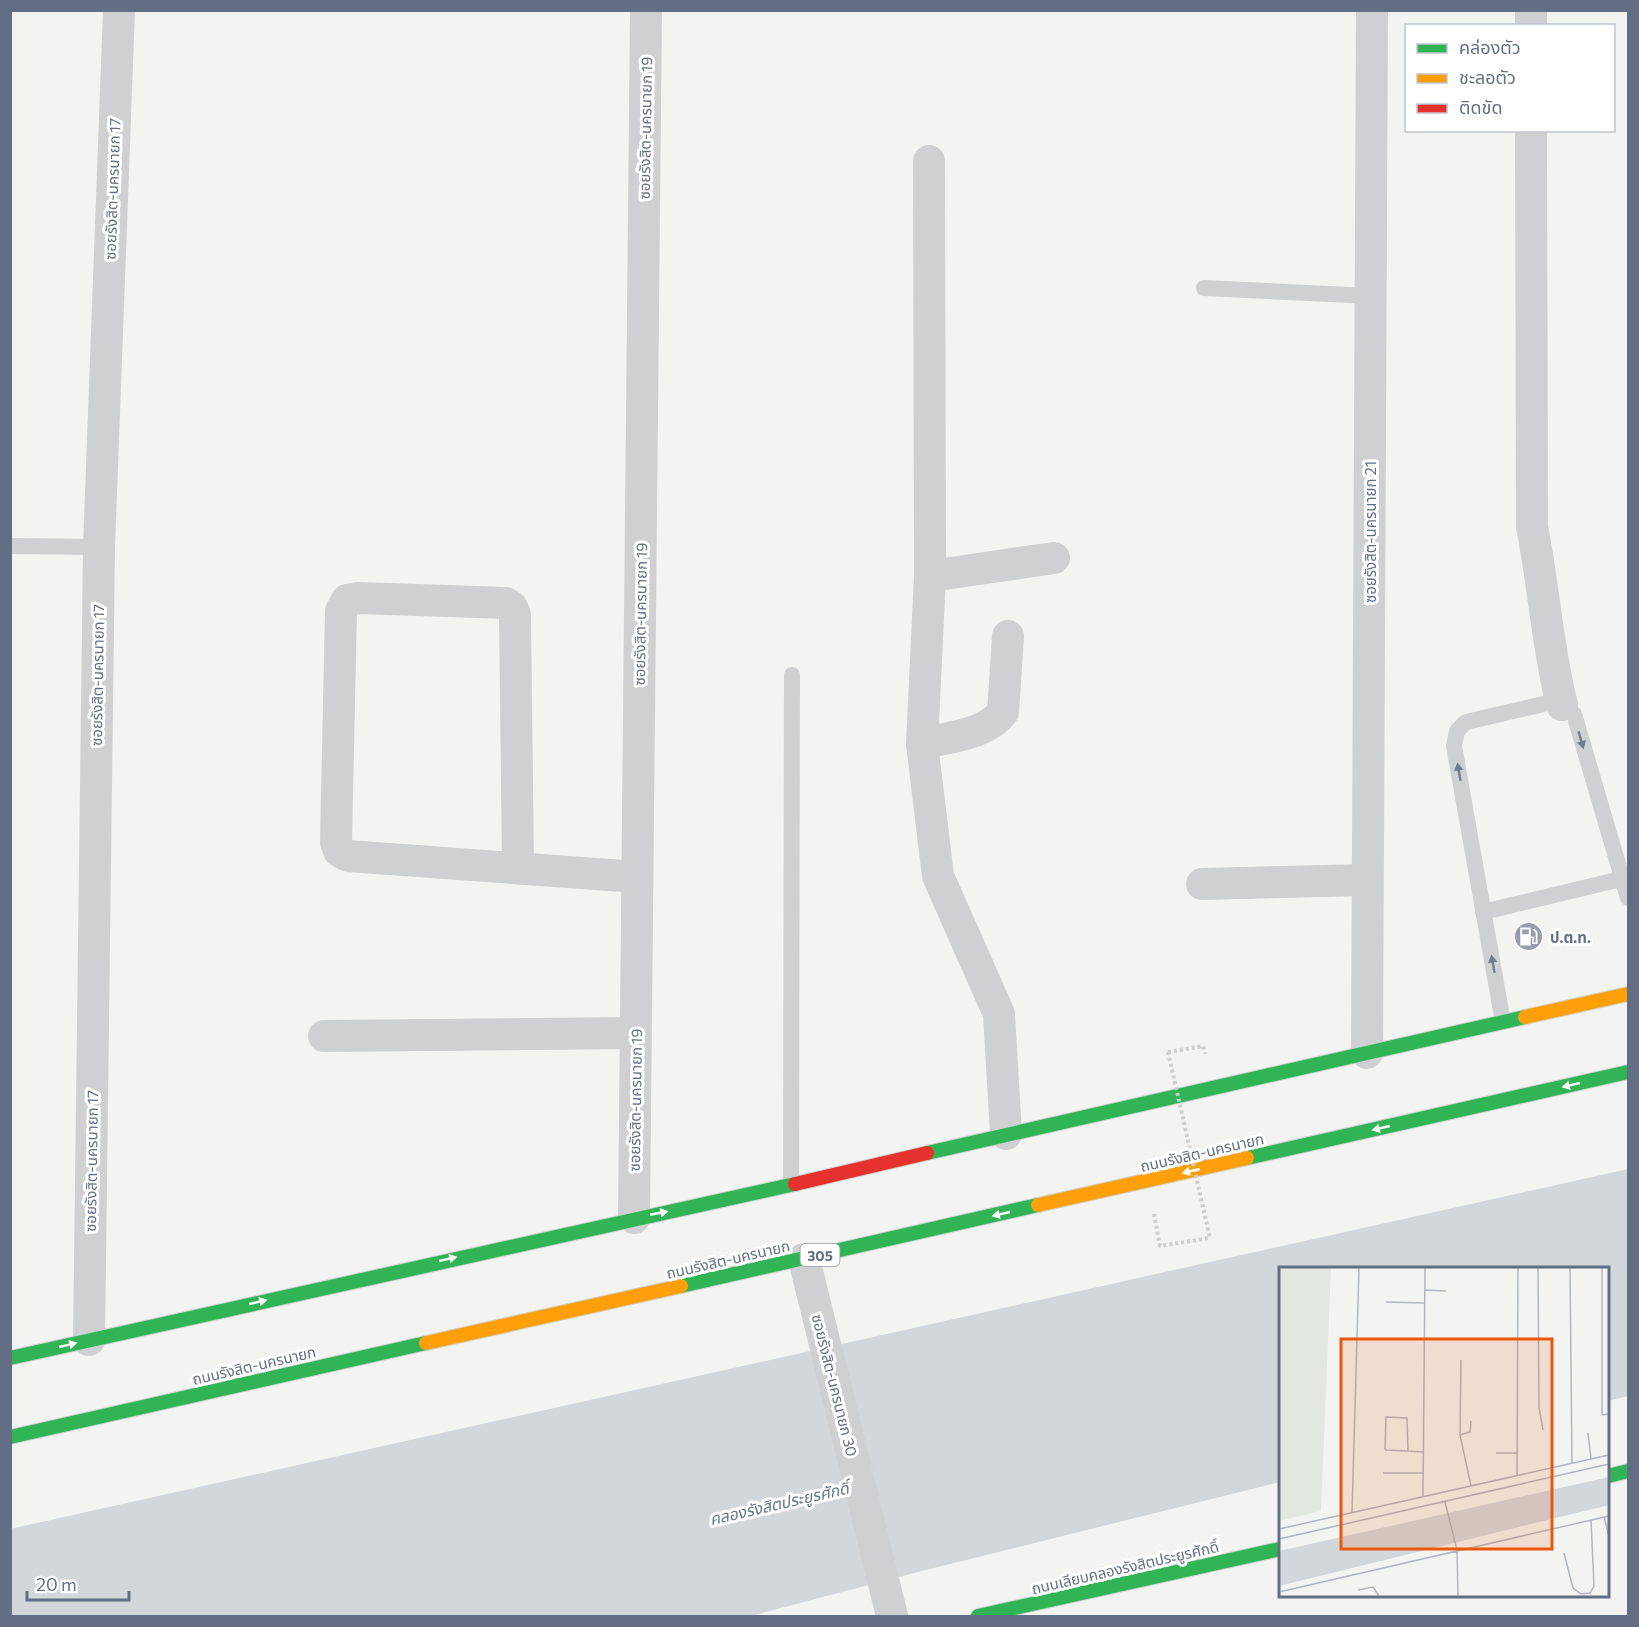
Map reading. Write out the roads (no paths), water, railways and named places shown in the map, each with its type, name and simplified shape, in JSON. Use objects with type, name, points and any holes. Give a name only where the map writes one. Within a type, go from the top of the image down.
[{"type":"main road","points":[[10,1358],[634,1218],[733,1199],[791,1183],[1629,994]]},
{"type":"main road","name":"ถนนรังสิต-นครนายก","points":[[10,1437],[1629,1072]]},
{"type":"main road","points":[[1609,1476],[1629,1471]]},
{"type":"main road","name":"ถนนเลียบคลองรังสิตประยูรศักดิ์","points":[[978,1617],[1279,1549]]},
{"type":"street","name":"ซอยรังสิต-นครนายก 17","points":[[89,1340],[99,547],[119,10]]},
{"type":"street","name":"ซอยรังสิต-นครนายก 19","points":[[634,1218],[646,10]]},
{"type":"street","name":"ซอยรังสิต-นครนายก 21","points":[[1367,1053],[1372,10]]},
{"type":"street","points":[[1531,132],[1532,527],[1543,581],[1551,661],[1562,705]]},
{"type":"street","points":[[929,161],[930,576],[922,744],[938,876],[999,1014],[1006,1134]]},
{"type":"street","points":[[930,576],[1054,558]]},
{"type":"street","points":[[518,868],[515,615],[512,607],[506,603],[358,598],[347,600],[340,611],[336,842],[339,851],[348,856],[637,877]]},
{"type":"street","points":[[922,744],[985,728],[997,721],[1003,712],[1008,636]]},
{"type":"street","points":[[1202,884],[1367,880]]},
{"type":"street","points":[[324,1036],[635,1033]]},
{"type":"street","name":"ซอยรังสิต-นครนายก 30","points":[[804,1258],[890,1611]]},
{"type":"lane","points":[[1204,288],[1372,296]]},
{"type":"lane","points":[[10,546],[99,547]]},
{"type":"lane","points":[[791,1183],[792,675]]},
{"type":"lane","points":[[1503,1022],[1454,746],[1457,731],[1466,722],[1548,703],[1562,705],[1574,714],[1621,879],[1629,898]]},
{"type":"lane","points":[[1483,912],[1621,879]]},
{"type":"water","name":"คลองรังสิตประยูรศักดิ์","points":[[1628,1169],[1628,1396],[1609,1401],[1609,1267],[1279,1267],[1279,1482],[751,1616],[11,1616],[10,1529]]},
{"type":"place","name":"ป.ต.ท.","points":[[1529,937]]}]
